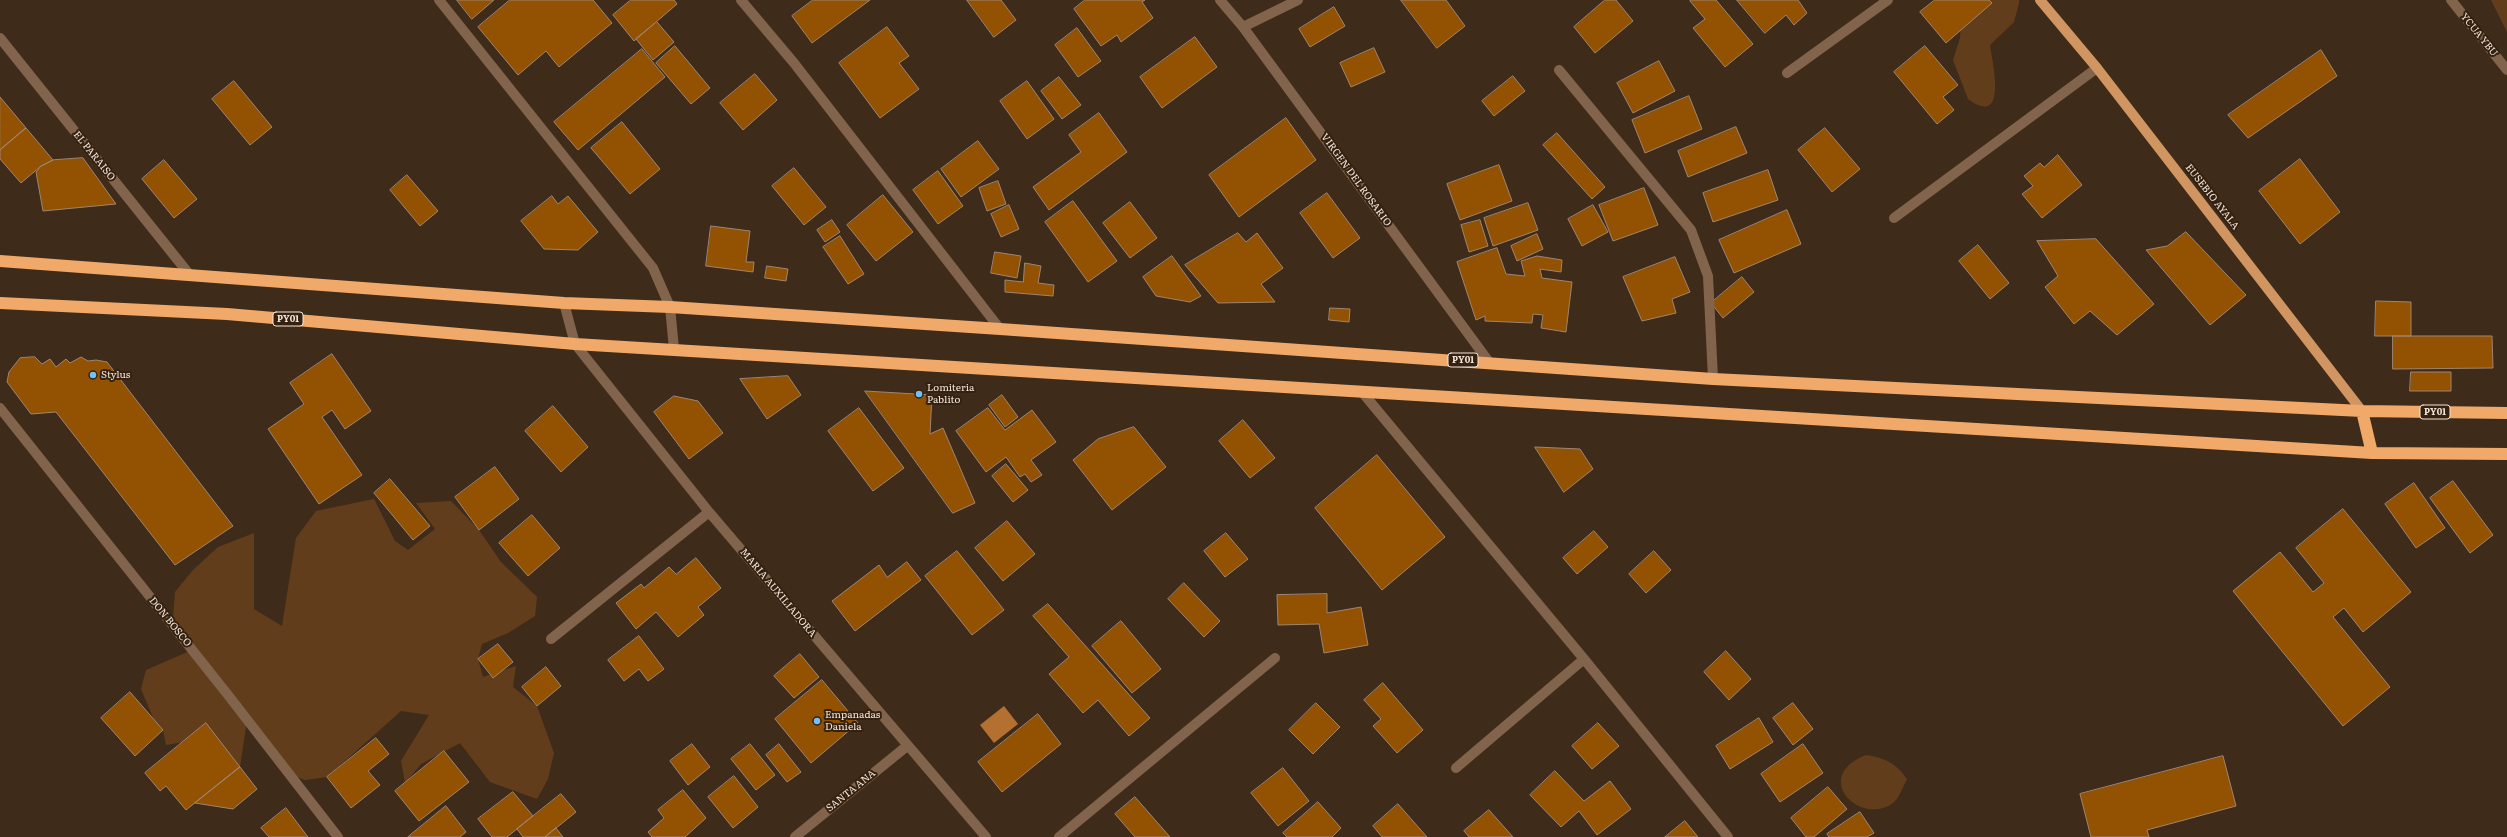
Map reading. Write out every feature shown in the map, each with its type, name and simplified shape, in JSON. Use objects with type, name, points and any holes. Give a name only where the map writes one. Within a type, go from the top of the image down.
[{"type":"highway","name":"PY01","points":[[0,261],[564,303],[670,307],[1489,362],[1713,379],[2362,411],[2507,413]]},
{"type":"highway","name":"PY01","points":[[0,303],[227,314],[575,344],[2372,453],[2507,454]]},
{"type":"highway","points":[[2362,411],[2372,453]]},
{"type":"main road","name":"EUSEBIO AYALA","points":[[2040,0],[2096,68],[2362,411]]},
{"type":"street","points":[[439,0],[653,268],[670,307],[674,349]]},
{"type":"street","points":[[741,0],[794,63],[1000,329]]},
{"type":"street","name":"VIRGEN DEL ROSARIO","points":[[1220,0],[1243,27],[1489,362]]},
{"type":"street","points":[[1243,27],[1298,0]]},
{"type":"street","points":[[1787,73],[1888,0]]},
{"type":"street","name":"YCUA YBU","points":[[2451,0],[2507,70]]},
{"type":"street","name":"EL PARAISO","points":[[0,38],[189,274]]},
{"type":"street","points":[[1894,218],[2096,68]]},
{"type":"street","points":[[1559,70],[1691,230],[1708,276],[1713,379]]},
{"type":"street","points":[[564,303],[575,344]]},
{"type":"street","name":"MARIA AUXILIADORA","points":[[575,344],[709,512],[986,837]]},
{"type":"street","points":[[1362,392],[1584,658],[1728,837]]},
{"type":"street","name":"DON BOSCO","points":[[0,408],[228,695],[338,837]]},
{"type":"street","points":[[551,639],[709,512]]},
{"type":"street","points":[[1059,837],[1275,658]]},
{"type":"street","points":[[1456,768],[1584,658]]},
{"type":"street","name":"SANTA ANA","points":[[795,837],[907,746]]},
{"type":"shaded area","points":[[1980,0],[2019,0],[2014,22],[1990,45],[1995,77],[1994,99],[1989,105],[1981,106],[1968,99],[1953,60],[1960,38],[1961,21]]},
{"type":"shaded area","points":[[2491,0],[2507,0],[2507,32]]},
{"type":"shaded area","points":[[374,499],[395,541],[408,550],[435,529],[416,503],[451,501],[479,530],[501,562],[537,597],[535,616],[508,633],[482,644],[478,659],[483,677],[516,666],[513,687],[537,706],[554,753],[548,779],[537,799],[490,782],[460,743],[421,764],[405,783],[401,761],[429,715],[401,711],[327,777],[305,780],[289,774],[247,720],[240,767],[206,724],[183,742],[166,745],[163,730],[154,720],[141,689],[146,670],[192,650],[172,632],[175,592],[193,570],[218,547],[254,533],[254,609],[282,626],[296,538],[316,511]]},
{"type":"shaded area","points":[[1004,706],[1018,724],[994,743],[980,725]]},
{"type":"shaded area","points":[[1866,755],[1890,762],[1903,773],[1907,779],[1895,801],[1880,809],[1867,809],[1856,804],[1846,796],[1841,786],[1842,775],[1850,764]]},
{"type":"building","points":[[457,0],[494,0],[472,19]]},
{"type":"building","points":[[510,0],[593,0],[612,23],[559,67],[546,51],[518,75],[478,27]]},
{"type":"building","points":[[631,0],[674,0],[677,4],[634,41],[613,15]]},
{"type":"building","points":[[813,0],[870,0],[812,43],[792,16]]},
{"type":"building","points":[[967,0],[1001,0],[1016,20],[994,37]]},
{"type":"building","points":[[1085,0],[1145,0],[1142,2],[1153,18],[1121,42],[1117,35],[1101,46],[1074,9]]},
{"type":"building","points":[[1401,0],[1446,0],[1465,26],[1437,48]]},
{"type":"building","points":[[1605,0],[1616,0],[1633,21],[1595,53],[1574,27]]},
{"type":"building","points":[[1716,0],[1753,44],[1725,67],[1693,28],[1705,19],[1690,1]]},
{"type":"building","points":[[1737,0],[1798,0],[1807,13],[1794,25],[1786,15],[1765,33]]},
{"type":"building","points":[[1935,0],[1989,0],[1992,3],[1946,43],[1920,12]]},
{"type":"building","points":[[1334,7],[1345,26],[1310,47],[1299,29]]},
{"type":"building","points":[[657,22],[674,42],[653,60],[636,39]]},
{"type":"building","points":[[887,27],[909,56],[899,63],[919,89],[880,118],[839,63]]},
{"type":"building","points":[[1077,28],[1101,61],[1078,77],[1055,45]]},
{"type":"building","points":[[1195,37],[1217,67],[1162,108],[1140,77]]},
{"type":"building","points":[[675,46],[710,88],[691,104],[656,63]]},
{"type":"building","points":[[1925,46],[1958,85],[1943,97],[1954,110],[1937,124],[1894,72]]},
{"type":"building","points":[[1374,48],[1385,72],[1351,87],[1340,63]]},
{"type":"building","points":[[642,49],[665,77],[578,150],[554,122]]},
{"type":"building","points":[[2321,50],[2337,76],[2248,138],[2228,115]]},
{"type":"building","points":[[1659,61],[1675,91],[1633,113],[1617,83]]},
{"type":"building","points":[[755,74],[777,100],[743,130],[720,103]]},
{"type":"building","points":[[1513,76],[1525,91],[1494,116],[1482,101]]},
{"type":"building","points":[[1059,77],[1081,105],[1062,119],[1041,91]]},
{"type":"building","points":[[234,81],[272,127],[250,145],[212,99]]},
{"type":"building","points":[[1027,81],[1054,119],[1027,139],[1000,101]]},
{"type":"building","points":[[1689,96],[1702,129],[1645,153],[1632,120]]},
{"type":"building","points":[[0,97],[26,128],[0,150]]},
{"type":"building","points":[[1099,113],[1127,152],[1049,210],[1033,187],[1081,152],[1069,135]]},
{"type":"building","points":[[1286,118],[1316,160],[1239,217],[1209,175]]},
{"type":"building","points":[[622,122],[660,169],[630,194],[591,148]]},
{"type":"building","points":[[1736,127],[1747,153],[1688,177],[1678,151]]},
{"type":"building","points":[[26,128],[53,160],[41,166],[21,183],[0,159],[0,150]]},
{"type":"building","points":[[1825,128],[1860,169],[1832,192],[1798,150]]},
{"type":"building","points":[[1557,133],[1605,187],[1592,199],[1543,145]]},
{"type":"building","points":[[978,141],[999,169],[961,197],[941,169]]},
{"type":"building","points":[[2058,155],[2082,185],[2042,218],[2022,194],[2033,186],[2024,176],[2040,163],[2044,167]]},
{"type":"building","points":[[83,158],[116,204],[43,211],[36,172],[41,166],[53,160]]},
{"type":"building","points":[[2300,159],[2340,212],[2300,244],[2259,191]]},
{"type":"building","points":[[164,160],[197,199],[174,218],[142,179]]},
{"type":"building","points":[[1499,165],[1512,201],[1460,220],[1447,184]]},
{"type":"building","points":[[794,168],[826,207],[804,225],[772,186]]},
{"type":"building","points":[[1768,170],[1778,200],[1713,222],[1703,193]]},
{"type":"building","points":[[938,171],[963,206],[938,224],[913,190]]},
{"type":"building","points":[[407,175],[438,211],[420,226],[390,190]]},
{"type":"building","points":[[998,181],[1006,204],[987,211],[979,188]]},
{"type":"building","points":[[1644,188],[1658,225],[1613,241],[1599,205]]},
{"type":"building","points":[[1327,193],[1360,238],[1333,258],[1300,213]]},
{"type":"building","points":[[883,195],[913,232],[876,261],[847,225]]},
{"type":"building","points":[[552,196],[558,204],[568,196],[598,232],[578,250],[544,249],[521,221]]},
{"type":"building","points":[[1073,201],[1117,261],[1088,282],[1045,222]]},
{"type":"building","points":[[1130,202],[1157,238],[1130,258],[1103,223]]},
{"type":"building","points":[[1528,203],[1538,230],[1493,246],[1484,218]]},
{"type":"building","points":[[1009,205],[1019,229],[1001,237],[991,214]]},
{"type":"building","points":[[1593,205],[1608,232],[1582,246],[1568,219]]},
{"type":"building","points":[[1787,210],[1801,244],[1734,273],[1719,240]]},
{"type":"building","points":[[832,220],[840,232],[825,242],[817,230]]},
{"type":"building","points":[[1480,220],[1488,246],[1469,252],[1461,225]]},
{"type":"building","points":[[711,226],[750,231],[746,262],[754,262],[753,272],[706,266]]},
{"type":"building","points":[[2186,232],[2246,295],[2210,325],[2146,250],[2167,246]]},
{"type":"building","points":[[1238,233],[1246,242],[1257,233],[1283,268],[1261,284],[1275,302],[1218,303],[1185,265]]},
{"type":"building","points":[[1537,234],[1543,249],[1517,261],[1511,246]]},
{"type":"building","points":[[840,236],[864,274],[848,284],[823,247]]},
{"type":"building","points":[[2096,239],[2154,304],[2117,335],[2090,311],[2074,324],[2045,287],[2058,276],[2037,241]]},
{"type":"building","points":[[1978,245],[2009,283],[1990,299],[1959,261]]},
{"type":"building","points":[[1497,248],[1506,274],[1525,276],[1521,261],[1537,256],[1562,260],[1561,272],[1540,269],[1542,278],[1572,282],[1566,332],[1541,328],[1543,315],[1533,314],[1532,323],[1485,321],[1485,316],[1476,320],[1457,262]]},
{"type":"building","points":[[995,252],[1021,256],[1017,278],[991,273]]},
{"type":"building","points":[[1172,256],[1201,296],[1190,302],[1156,296],[1143,277]]},
{"type":"building","points":[[1675,257],[1690,292],[1672,299],[1676,313],[1642,321],[1623,277]]},
{"type":"building","points":[[1025,263],[1041,266],[1038,283],[1054,285],[1053,296],[1005,292],[1005,280],[1023,282]]},
{"type":"building","points":[[767,266],[788,269],[786,281],[765,278]]},
{"type":"building","points":[[1742,277],[1754,292],[1723,318],[1711,303]]},
{"type":"building","points":[[2376,301],[2411,302],[2411,336],[2375,336]]},
{"type":"building","points":[[1330,308],[1350,309],[1349,322],[1329,320]]},
{"type":"building","points":[[2393,336],[2492,336],[2493,368],[2393,369]]},
{"type":"building","points":[[332,354],[371,411],[345,429],[332,410],[322,417],[362,475],[319,504],[268,429],[304,404],[290,383]]},
{"type":"building","points":[[35,357],[42,364],[50,359],[56,367],[66,359],[70,363],[81,357],[88,361],[96,360],[107,362],[233,526],[175,565],[56,412],[31,414],[7,382],[9,372],[20,358]]},
{"type":"building","points":[[2411,372],[2451,372],[2451,391],[2410,391]]},
{"type":"building","points":[[788,376],[801,395],[767,419],[740,379]]},
{"type":"building","points":[[865,391],[932,395],[930,434],[943,428],[975,503],[953,513]]},
{"type":"building","points":[[1002,395],[1018,417],[1005,427],[989,405]]},
{"type":"building","points":[[674,396],[698,401],[723,433],[689,459],[654,412]]},
{"type":"building","points":[[553,406],[588,447],[561,472],[525,431]]},
{"type":"building","points":[[859,408],[904,468],[873,491],[828,431]]},
{"type":"building","points":[[988,408],[1005,430],[1032,410],[1056,442],[1031,460],[1042,475],[1031,482],[1025,474],[1020,477],[1006,457],[986,472],[956,431]]},
{"type":"building","points":[[1243,420],[1275,458],[1250,478],[1219,441]]},
{"type":"building","points":[[1134,427],[1166,467],[1112,510],[1073,460],[1098,439]]},
{"type":"building","points":[[1535,447],[1580,449],[1593,469],[1564,492]]},
{"type":"building","points":[[1377,455],[1445,537],[1382,590],[1315,508]]},
{"type":"building","points":[[1006,464],[1028,490],[1013,502],[992,476]]},
{"type":"building","points":[[495,467],[519,499],[479,530],[455,497]]},
{"type":"building","points":[[390,479],[430,526],[413,540],[374,493]]},
{"type":"building","points":[[2453,481],[2493,535],[2470,553],[2430,498]]},
{"type":"building","points":[[2414,483],[2445,528],[2416,548],[2385,504]]},
{"type":"building","points":[[2343,509],[2411,592],[2363,632],[2344,608],[2333,617],[2390,687],[2343,726],[2233,591],[2280,552],[2313,592],[2324,583],[2296,548]]},
{"type":"building","points":[[532,515],[560,548],[528,576],[499,543]]},
{"type":"building","points":[[1007,521],[1035,554],[1003,581],[975,548]]},
{"type":"building","points":[[1594,531],[1608,547],[1577,574],[1563,558]]},
{"type":"building","points":[[1226,533],[1248,559],[1225,577],[1204,551]]},
{"type":"building","points":[[957,551],[1004,610],[972,635],[925,576]]},
{"type":"building","points":[[1654,551],[1671,570],[1646,593],[1629,574]]},
{"type":"building","points":[[696,558],[721,588],[698,607],[704,615],[678,637],[656,612],[636,629],[616,603],[641,584],[644,588],[669,567],[676,574]]},
{"type":"building","points":[[907,562],[921,580],[855,631],[832,601],[879,565],[887,577]]},
{"type":"building","points":[[1184,583],[1220,621],[1204,637],[1168,599]]},
{"type":"building","points":[[1327,594],[1327,613],[1361,607],[1368,645],[1324,653],[1319,624],[1278,625],[1277,595]]},
{"type":"building","points":[[1048,604],[1150,718],[1129,736],[1098,700],[1083,713],[1049,674],[1069,657],[1033,616]]},
{"type":"building","points":[[1121,621],[1161,669],[1132,693],[1092,646]]},
{"type":"building","points":[[639,636],[664,669],[648,681],[639,669],[624,681],[608,660]]},
{"type":"building","points":[[498,644],[513,662],[493,678],[478,659]]},
{"type":"building","points":[[1726,651],[1751,679],[1729,700],[1704,672]]},
{"type":"building","points":[[800,654],[819,677],[794,698],[774,676]]},
{"type":"building","points":[[546,667],[561,686],[537,706],[522,687]]},
{"type":"building","name":"Empanadas Daniela","points":[[822,680],[858,723],[811,763],[775,719]]},
{"type":"building","points":[[1383,683],[1423,730],[1397,753],[1373,726],[1381,719],[1364,700]]},
{"type":"building","points":[[130,692],[163,730],[135,756],[101,718]]},
{"type":"building","points":[[1316,703],[1340,727],[1313,754],[1289,730]]},
{"type":"building","points":[[1793,703],[1813,729],[1793,745],[1773,718]]},
{"type":"building","points":[[1038,714],[1061,744],[1002,792],[978,762]]},
{"type":"building","points":[[1759,718],[1773,742],[1730,769],[1716,746]]},
{"type":"building","points":[[206,723],[240,767],[186,810],[166,786],[160,791],[145,773]]},
{"type":"building","points":[[1598,723],[1619,746],[1592,769],[1572,746]]},
{"type":"building","points":[[376,738],[389,754],[368,771],[380,785],[351,808],[327,777]]},
{"type":"building","points":[[692,744],[710,767],[688,785],[670,761]]},
{"type":"building","points":[[750,744],[775,775],[756,790],[731,759]]},
{"type":"building","points":[[779,744],[801,772],[787,782],[766,755]]},
{"type":"building","points":[[1803,744],[1823,773],[1780,802],[1761,774]]},
{"type":"building","points":[[444,751],[469,782],[419,821],[395,791]]},
{"type":"building","points":[[2223,756],[2236,806],[2147,830],[2149,837],[2091,837],[2080,794]]},
{"type":"building","points":[[240,767],[257,789],[233,809],[195,803]]},
{"type":"building","points":[[1283,768],[1309,801],[1278,826],[1251,793]]},
{"type":"building","points":[[1555,771],[1584,801],[1610,781],[1631,809],[1597,835],[1579,811],[1561,827],[1530,795]]},
{"type":"building","points":[[734,776],[758,807],[733,828],[708,797]]},
{"type":"building","points":[[1828,787],[1847,809],[1814,837],[1806,837],[1791,818]]},
{"type":"building","points":[[683,790],[706,818],[685,837],[652,837],[648,832],[664,818],[658,810]]},
{"type":"building","points":[[513,792],[533,816],[507,837],[492,837],[478,819]]},
{"type":"building","points":[[561,794],[576,812],[545,837],[523,837],[517,829]]},
{"type":"building","points":[[1135,797],[1170,837],[1135,837],[1115,814]]},
{"type":"building","points":[[1318,802],[1341,828],[1332,837],[1287,837],[1283,833]]},
{"type":"building","points":[[1398,804],[1427,837],[1382,837],[1373,826]]},
{"type":"building","points":[[446,806],[466,832],[460,837],[408,837]]},
{"type":"building","points":[[286,808],[308,837],[269,837],[261,828]]},
{"type":"building","points":[[1489,810],[1513,837],[1469,837],[1464,831]]},
{"type":"building","points":[[1860,812],[1874,833],[1867,837],[1829,837],[1827,834]]},
{"type":"building","points":[[1685,821],[1698,837],[1665,837]]},
{"type":"building","points":[[556,828],[563,837],[545,837]]},
{"type":"place","name":"Stylus","points":[[93,375]]},
{"type":"place","name":"Lomiteria Pablito","points":[[919,394]]},
{"type":"place","name":"Empanadas Daniela","points":[[817,721]]}]
